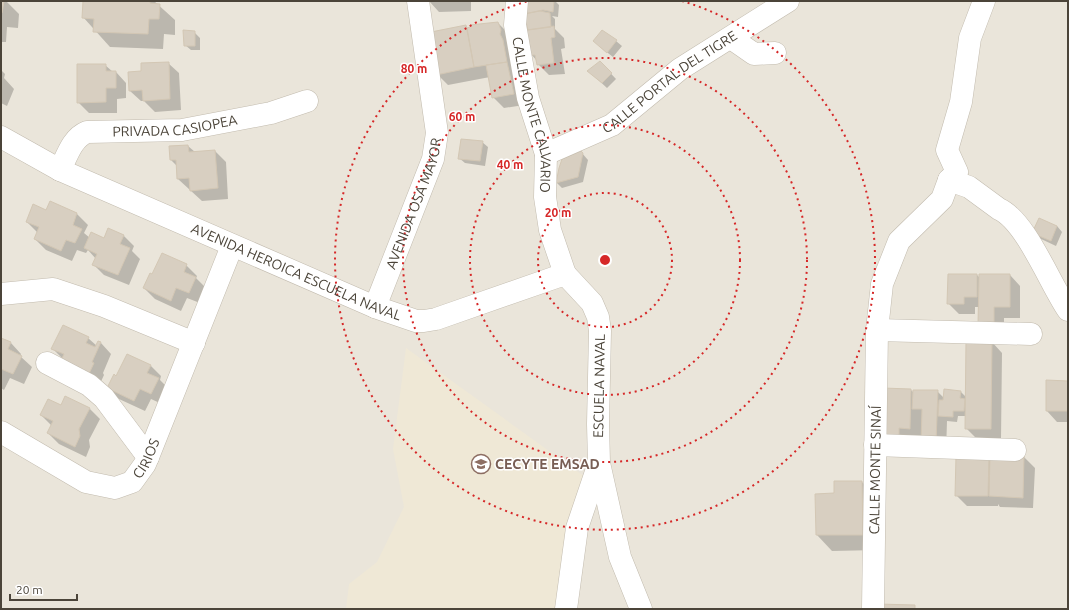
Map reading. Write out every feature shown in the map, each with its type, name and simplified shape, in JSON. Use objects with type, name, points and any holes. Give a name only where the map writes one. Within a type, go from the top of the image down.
[{"type":"street","name":"AVENIDA OSA MAYOR","points":[[375,307],[433,159],[437,133],[418,1]]},
{"type":"street","name":"CALLE MONTE CALVARIO","points":[[517,1],[515,25],[528,98],[546,154],[544,197],[550,230],[565,274]]},
{"type":"street","name":"CALLE PORTAL DEL TIGRE","points":[[546,154],[612,125],[680,69],[788,1]]},
{"type":"street","name":"CALLE MONTE SINAÍ","points":[[873,609],[877,330],[882,284],[899,241],[942,199],[949,180],[957,172],[947,150],[961,102],[970,38],[984,1]]},
{"type":"street","points":[[731,38],[754,54],[775,53]]},
{"type":"street","name":"PRIVADA CASIOPEA","points":[[60,170],[75,141],[80,135],[87,132],[182,130],[271,113],[308,101]]},
{"type":"street","name":"AVENIDA HEROICA ESCUELA NAVAL","points":[[1,138],[60,170],[232,246],[375,307],[416,321],[424,322],[436,319],[565,274]]},
{"type":"street","points":[[949,180],[969,187],[1005,212],[1026,234],[1068,310]]},
{"type":"street","name":"CIRIOS","points":[[1,432],[86,482],[115,488],[132,482],[148,457],[232,246]]},
{"type":"street","name":"ESCUELA NAVAL","points":[[565,274],[592,303],[598,317],[600,331],[598,424],[599,463],[620,557],[641,609]]},
{"type":"street","points":[[1,294],[53,290],[104,306],[194,343]]},
{"type":"street","points":[[877,330],[1031,334]]},
{"type":"street","points":[[47,363],[89,385],[104,398],[148,457]]},
{"type":"street","points":[[875,445],[1015,450]]},
{"type":"street","points":[[566,609],[577,528],[599,463]]},
{"type":"shaded area","points":[[1,1],[1068,1],[1068,609],[1,609]]},
{"type":"shaded area","name":"CECYTE EMSAD","points":[[406,348],[588,479],[568,609],[346,609],[349,584],[377,562],[404,507],[393,449]]},
{"type":"building","points":[[1,1],[4,1],[2,13],[1,13]]},
{"type":"building","points":[[83,1],[150,1],[150,3],[160,4],[159,19],[149,19],[148,34],[93,32],[94,19],[82,18]]},
{"type":"building","points":[[525,1],[554,1],[553,12],[543,10],[524,14]]},
{"type":"building","points":[[540,11],[550,13],[551,27],[528,30],[524,14]]},
{"type":"building","points":[[498,22],[507,62],[474,67],[467,28],[470,27],[470,25]]},
{"type":"building","points":[[466,25],[474,67],[436,75],[431,32]]},
{"type":"building","points":[[554,26],[555,37],[551,38],[554,63],[537,65],[535,55],[530,55],[527,30]]},
{"type":"building","points":[[183,30],[195,31],[195,46],[184,46]]},
{"type":"building","points":[[602,30],[617,40],[607,53],[593,41]]},
{"type":"building","points":[[600,61],[612,73],[602,83],[587,71]]},
{"type":"building","points":[[169,62],[170,99],[143,101],[142,90],[129,91],[128,72],[141,71],[141,63]]},
{"type":"building","points":[[507,62],[514,94],[492,98],[486,65]]},
{"type":"building","points":[[77,64],[106,64],[106,71],[116,71],[116,88],[106,88],[106,102],[77,103]]},
{"type":"building","points":[[461,139],[483,141],[480,161],[458,159]]},
{"type":"building","points":[[188,145],[189,152],[215,150],[218,188],[190,191],[189,178],[177,179],[176,160],[170,160],[169,146]]},
{"type":"building","points":[[581,151],[583,153],[578,177],[556,183],[562,159]]},
{"type":"building","points":[[50,201],[77,213],[73,225],[82,229],[75,243],[66,240],[61,251],[34,239],[39,227],[26,222],[33,204],[46,210]]},
{"type":"building","points":[[1039,218],[1057,226],[1051,241],[1032,233]]},
{"type":"building","points":[[108,228],[124,235],[120,244],[130,248],[118,275],[92,265],[97,254],[84,248],[91,232],[104,238]]},
{"type":"building","points":[[162,253],[187,264],[184,272],[196,277],[189,293],[176,288],[171,301],[143,288],[150,273],[152,274]]},
{"type":"building","points":[[948,274],[977,274],[977,297],[964,297],[964,304],[947,304]]},
{"type":"building","points":[[979,274],[1010,274],[1010,307],[994,307],[994,325],[978,325]]},
{"type":"building","points":[[63,325],[89,337],[86,343],[95,347],[98,341],[101,342],[87,378],[59,365],[64,354],[51,349]]},
{"type":"building","points":[[1,338],[11,342],[8,349],[22,356],[13,374],[1,369]]},
{"type":"building","points":[[966,341],[992,341],[991,429],[965,429]]},
{"type":"building","points":[[127,354],[151,365],[147,373],[159,378],[151,394],[140,389],[134,401],[107,388],[114,374],[116,376]]},
{"type":"building","points":[[1046,380],[1068,381],[1068,411],[1046,411]]},
{"type":"building","points":[[882,388],[911,389],[910,429],[899,428],[899,441],[880,441]]},
{"type":"building","points":[[944,389],[961,391],[960,398],[965,399],[964,411],[953,411],[953,417],[938,416],[939,400],[943,400]]},
{"type":"building","points":[[913,390],[938,390],[936,443],[921,443],[922,409],[912,409]]},
{"type":"building","points":[[65,396],[90,408],[79,429],[80,436],[75,447],[47,433],[53,421],[40,415],[48,399],[61,405]]},
{"type":"building","points":[[990,455],[1024,456],[1023,498],[989,496]]},
{"type":"building","points":[[956,456],[989,457],[988,496],[955,496]]},
{"type":"building","points":[[834,481],[862,481],[863,535],[816,535],[815,494],[834,493]]},
{"type":"building","points":[[877,604],[915,605],[915,609],[877,609]]},
{"type":"place","name":"CECYTE EMSAD","points":[[481,464]]}]
